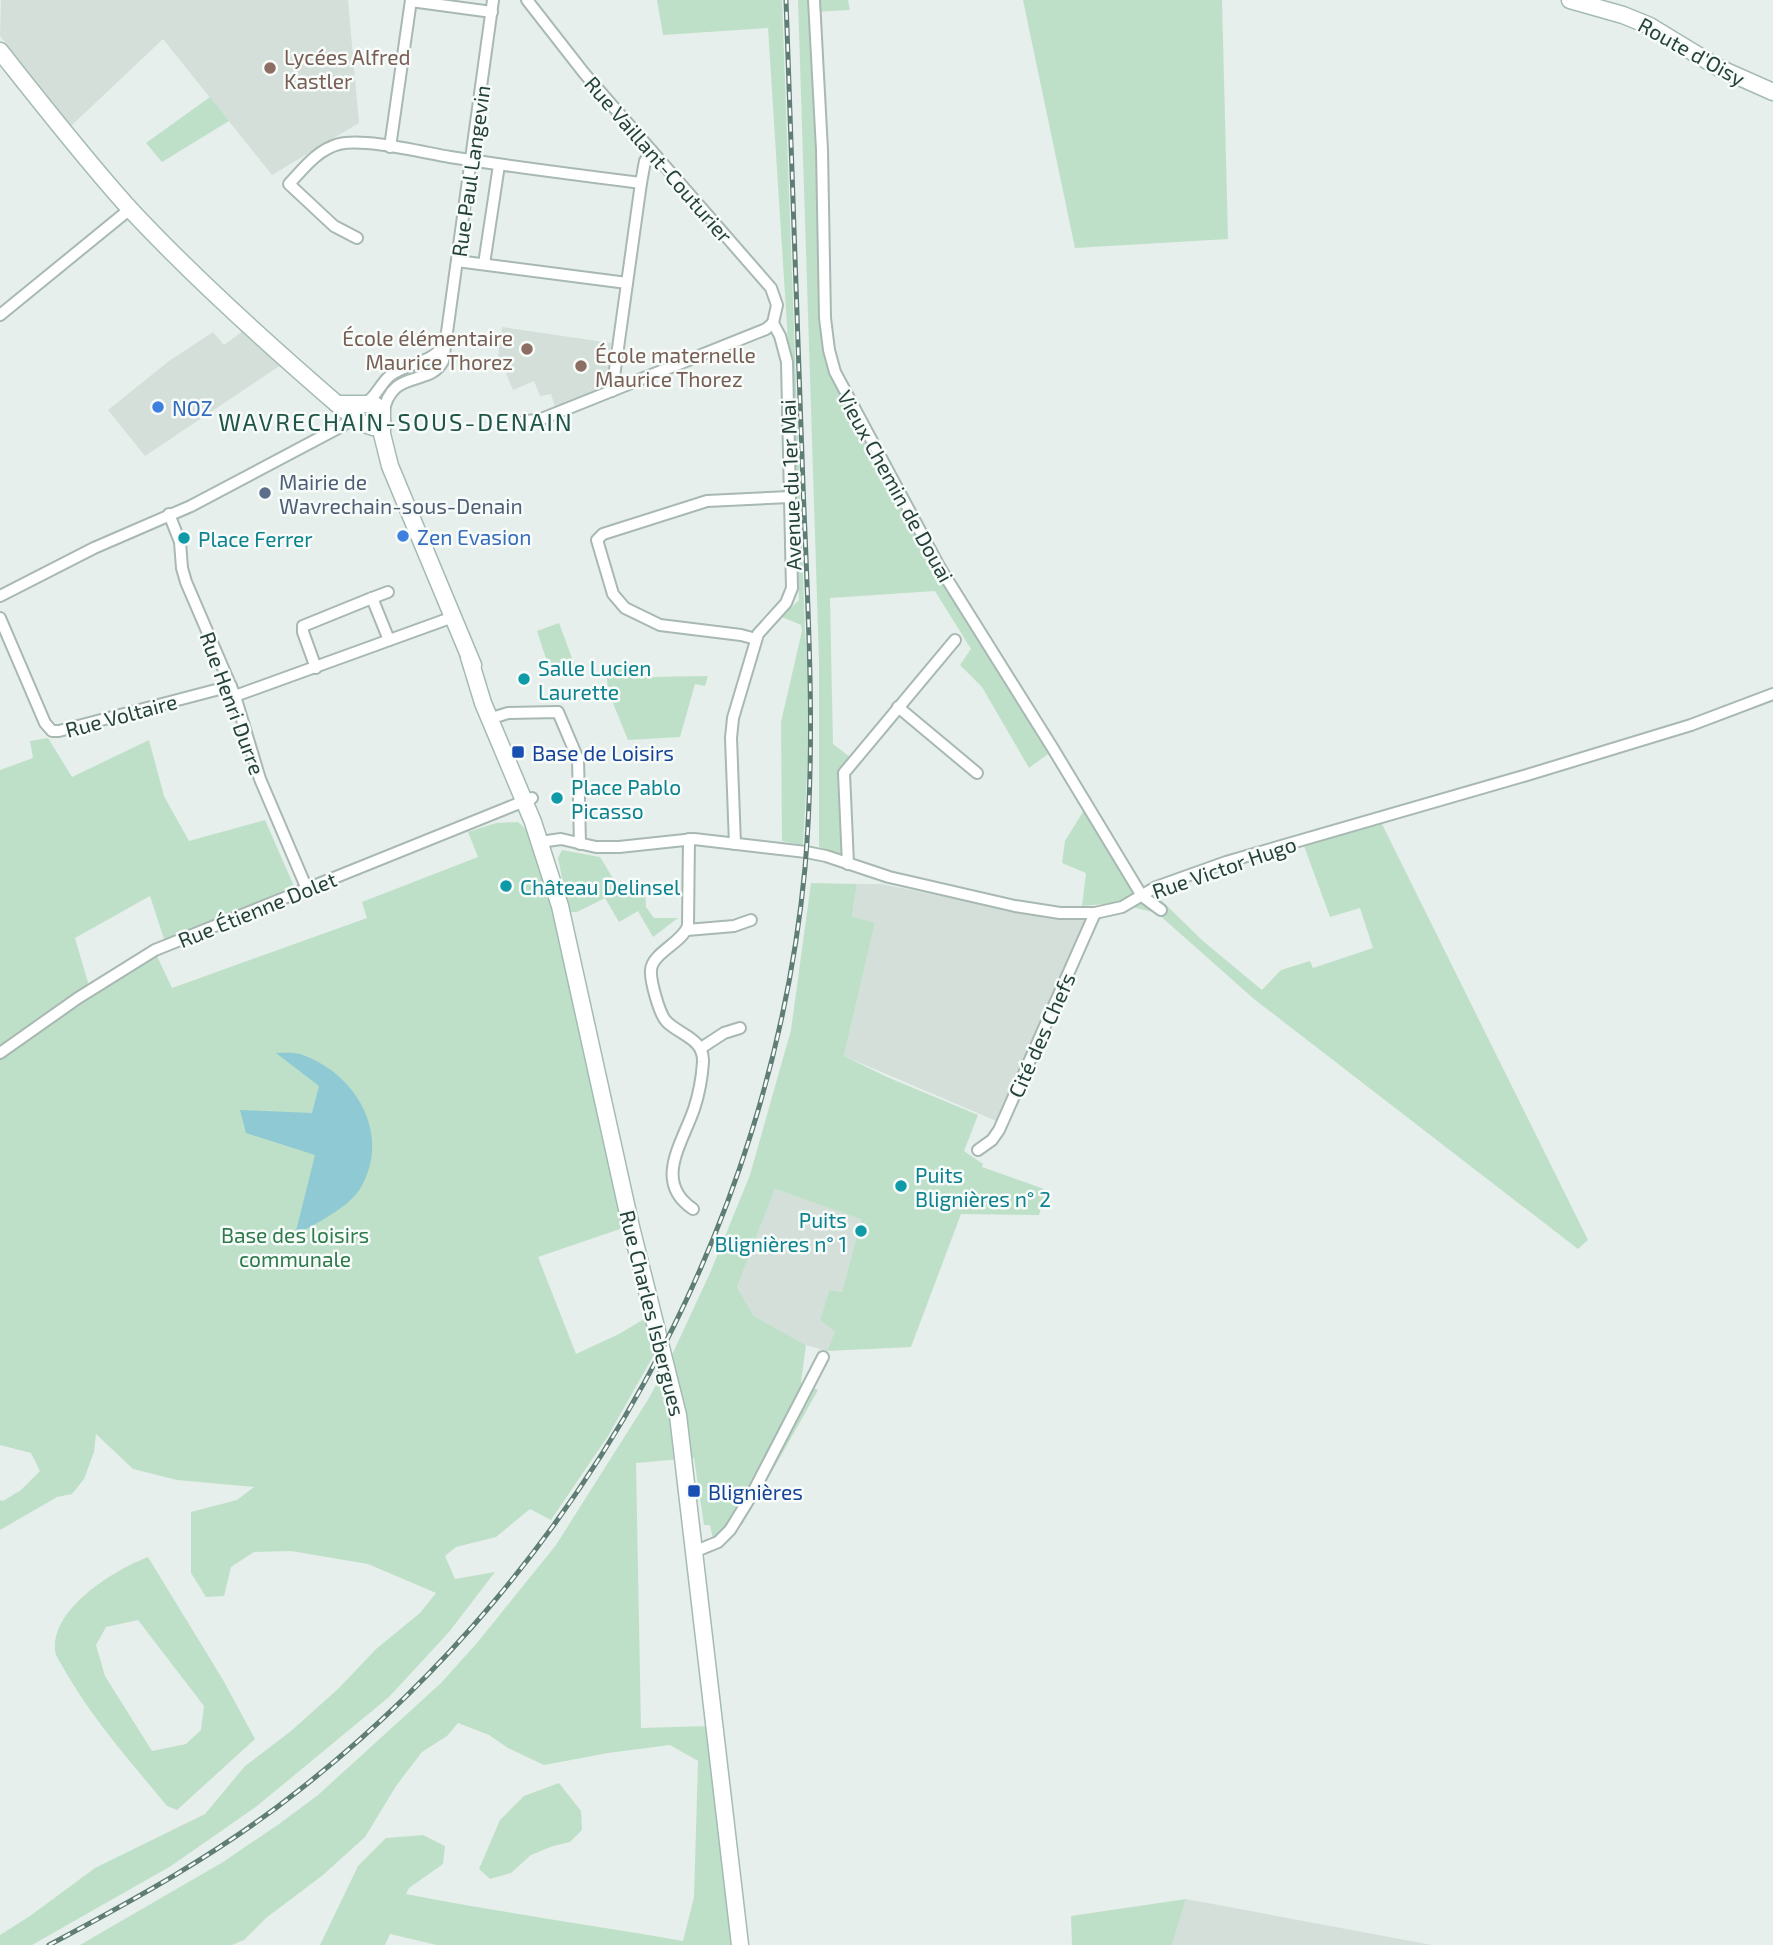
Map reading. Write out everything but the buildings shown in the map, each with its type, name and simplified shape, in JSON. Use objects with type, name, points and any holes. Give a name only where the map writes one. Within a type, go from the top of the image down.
[{"type":"main road","name":"Route d'Oisy","points":[[1570,0],[1623,15],[1650,26],[1719,68],[1773,92]]},
{"type":"main road","name":"Rue Charles Isbergues","points":[[0,51],[130,209],[162,242],[353,412],[390,466]]},
{"type":"main road","points":[[353,412],[374,426],[383,417]]},
{"type":"main road","name":"Rue Charles Isbergues","points":[[383,417],[382,434],[390,466],[469,657],[477,687],[529,800],[544,841],[560,906],[631,1227],[678,1415],[740,1945]]},
{"type":"street","name":"Rue Paul Langevin","points":[[383,417],[386,400],[393,388],[441,366],[493,0]]},
{"type":"street","name":"Rue Vaillant-Couturier","points":[[527,0],[584,73],[771,288],[777,305],[773,323]]},
{"type":"street","name":"Vieux Chemin de Douai","points":[[814,0],[822,150],[825,318],[835,372],[940,568],[1142,896],[1161,910]]},
{"type":"street","points":[[390,147],[411,1],[492,12]]},
{"type":"street","points":[[356,237],[334,226],[289,184],[316,155],[330,148],[355,143],[641,183]]},
{"type":"street","points":[[612,391],[641,183],[645,161],[652,151]]},
{"type":"street","name":"Rue Paul Langevin","points":[[484,264],[499,164]]},
{"type":"street","points":[[0,315],[130,209]]},
{"type":"street","points":[[457,261],[627,283]]},
{"type":"street","points":[[525,421],[539,420],[766,329],[773,323]]},
{"type":"street","name":"Avenue du 1er Mai","points":[[735,844],[731,724],[755,639],[792,592],[787,362],[780,336],[773,323]]},
{"type":"street","points":[[0,596],[94,548],[197,502],[342,426],[353,412],[377,394],[388,376],[437,355],[446,342]]},
{"type":"street","points":[[755,639],[660,625],[625,608],[613,594],[597,540],[603,534],[707,501],[790,497]]},
{"type":"street","name":"Rue Henri Durre","points":[[169,514],[180,542],[184,576],[233,691],[260,779],[307,889]]},
{"type":"street","points":[[316,668],[302,630],[303,626],[388,592]]},
{"type":"street","points":[[372,598],[388,640]]},
{"type":"street","points":[[233,691],[316,668],[453,617]]},
{"type":"street","name":"Rue Voltaire","points":[[0,618],[49,730],[59,731],[233,691]]},
{"type":"street","points":[[848,864],[844,774],[954,639]]},
{"type":"street","name":"Rue Victor Hugo","points":[[544,841],[561,839],[580,844],[619,847],[689,839],[811,853],[889,877],[1021,908],[1060,913],[1095,913],[1116,909],[1156,887],[1218,865],[1665,733],[1773,694]]},
{"type":"street","points":[[898,708],[977,773]]},
{"type":"street","points":[[493,718],[508,713],[555,710],[560,714],[578,760],[580,844]]},
{"type":"street","name":"Rue Étienne Dolet","points":[[0,1053],[78,998],[155,950],[529,800]]},
{"type":"street","points":[[687,930],[689,839]]},
{"type":"street","name":"Cité des Chefs","points":[[978,1150],[992,1140],[999,1130],[1095,913]]},
{"type":"street","points":[[693,1209],[677,1196],[672,1169],[697,1100],[703,1065],[701,1048],[663,1017],[651,974],[653,962],[687,930],[734,926],[751,920]]},
{"type":"street","points":[[701,1048],[724,1033],[740,1028]]},
{"type":"street","points":[[696,1551],[718,1542],[730,1530],[751,1496],[823,1357]]},
{"type":"shaded area","name":"Lycées Alfred Kastler","points":[[1,0],[348,0],[359,123],[272,175],[163,39],[71,126],[0,36]]},
{"type":"shaded area","points":[[502,327],[611,343],[606,386],[555,407],[551,394],[540,396],[534,381],[513,390],[502,363],[497,365]]},
{"type":"shaded area","points":[[244,330],[281,365],[145,456],[108,410],[169,361],[213,332],[224,345]]},
{"type":"shaded area","points":[[857,884],[881,884],[1057,919],[1087,920],[1001,1123],[844,1056],[875,923],[852,916]]},
{"type":"shaded area","points":[[775,1189],[861,1218],[842,1292],[829,1290],[820,1320],[836,1332],[827,1351],[806,1345],[754,1316],[737,1287]]},
{"type":"shaded area","points":[[1186,1899],[1432,1945],[1172,1945]]},
{"type":"green space","points":[[657,0],[782,0],[805,631],[811,706],[803,845],[782,841],[781,722],[802,631],[801,625],[782,617],[799,600],[788,342],[768,28],[663,35]]},
{"type":"green space","points":[[798,0],[848,0],[850,10],[812,12],[821,163],[829,166],[827,291],[831,351],[844,387],[922,529],[1056,748],[1029,768],[982,687],[960,665],[971,649],[935,591],[830,598],[833,744],[850,757],[840,769],[843,856],[819,847],[819,660]]},
{"type":"green space","points":[[1023,0],[1222,0],[1228,239],[1075,248]]},
{"type":"green space","points":[[210,97],[229,121],[162,162],[146,143]]},
{"type":"green space","points":[[559,623],[576,669],[552,677],[537,631]]},
{"type":"green space","points":[[606,665],[644,665],[645,677],[708,676],[705,686],[695,684],[680,737],[628,740],[608,691]]},
{"type":"green space","name":"Base des loisirs communale","points":[[48,738],[72,777],[149,740],[164,796],[189,841],[265,820],[294,886],[164,939],[150,896],[75,938],[91,993],[157,956],[172,988],[367,918],[362,902],[478,857],[468,832],[496,823],[518,822],[529,832],[551,904],[623,1228],[538,1257],[576,1354],[644,1319],[656,1351],[608,1436],[551,1520],[530,1509],[496,1537],[456,1547],[445,1556],[455,1579],[495,1572],[449,1632],[389,1697],[257,1806],[171,1866],[32,1945],[0,1945],[0,1935],[95,1868],[205,1814],[245,1766],[291,1731],[339,1688],[376,1649],[420,1613],[436,1593],[368,1564],[291,1551],[254,1552],[231,1567],[224,1596],[206,1597],[191,1573],[191,1512],[237,1500],[254,1487],[177,1480],[133,1469],[96,1434],[94,1452],[84,1479],[72,1494],[57,1497],[0,1530],[0,1500],[3,1501],[21,1490],[40,1471],[31,1453],[0,1445],[0,770],[33,758],[30,741]]},
{"type":"green space","points":[[1089,802],[1136,882],[1163,902],[1203,941],[1262,990],[1281,970],[1310,961],[1313,968],[1373,948],[1360,908],[1330,917],[1300,835],[1377,814],[1588,1240],[1578,1249],[1254,999],[1157,913],[1115,903],[1082,906],[1086,873],[1062,863],[1065,841]]},
{"type":"green space","points":[[562,850],[600,857],[620,890],[645,890],[646,907],[654,918],[678,918],[653,937],[638,911],[619,922],[605,898],[577,912],[569,912],[558,858]]},
{"type":"green space","points":[[811,883],[857,884],[852,916],[875,923],[844,1056],[978,1115],[964,1151],[983,1164],[982,1167],[1047,1190],[1039,1215],[961,1214],[911,1347],[827,1351],[835,1332],[820,1320],[829,1290],[842,1292],[861,1219],[775,1189],[737,1287],[754,1316],[806,1345],[801,1382],[818,1390],[742,1525],[713,1539],[710,1525],[704,1525],[694,1458],[636,1463],[641,1728],[709,1726],[734,1945],[437,1945],[390,1934],[385,1945],[320,1945],[358,1866],[386,1838],[423,1835],[445,1846],[443,1864],[409,1888],[406,1894],[683,1941],[694,1897],[698,1761],[670,1745],[544,1765],[508,1748],[489,1735],[458,1723],[447,1736],[422,1752],[396,1786],[365,1837],[323,1875],[266,1918],[244,1940],[232,1945],[80,1945],[223,1862],[318,1795],[441,1683],[556,1545],[649,1398],[671,1357],[710,1273],[750,1175],[791,1030]]},
{"type":"green space","points":[[148,1557],[223,1680],[255,1739],[177,1810],[167,1806],[113,1740],[75,1687],[55,1652],[57,1634],[63,1620],[74,1606],[103,1581]],"holes":[[[138,1620],[204,1706],[201,1730],[186,1744],[152,1751],[105,1676],[96,1645],[106,1627]]]},
{"type":"green space","points":[[559,1783],[581,1811],[582,1830],[570,1842],[531,1855],[511,1873],[490,1879],[479,1869],[500,1820],[524,1796]]},
{"type":"green space","points":[[1186,1899],[1172,1945],[1072,1945],[1071,1916]]},
{"type":"water","points":[[276,1053],[303,1055],[322,1064],[339,1077],[364,1109],[370,1128],[372,1148],[369,1169],[360,1189],[340,1209],[295,1235],[315,1155],[246,1133],[240,1110],[312,1113],[319,1086]]},
{"type":"railway","points":[[49,1945],[146,1892],[239,1834],[298,1791],[400,1702],[492,1604],[574,1496],[645,1381],[705,1259],[751,1132],[785,1002],[805,868],[811,724],[809,628],[786,0]]},
{"type":"place","name":"Lycées Alfred Kastler","points":[[270,68]]},
{"type":"place","name":"École élémentaire Maurice Thorez","points":[[527,349]]},
{"type":"place","name":"École maternelle Maurice Thorez","points":[[581,366]]},
{"type":"place","name":"NOZ","points":[[158,407]]},
{"type":"place","name":"Mairie de Wavrechain-sous-Denain","points":[[265,493]]},
{"type":"place","name":"Zen Evasion","points":[[403,536]]},
{"type":"place","name":"Place Ferrer","points":[[184,538]]},
{"type":"place","name":"Salle Lucien Laurette","points":[[524,679]]},
{"type":"place","name":"Base de Loisirs","points":[[518,752]]},
{"type":"place","name":"Place Pablo Picasso","points":[[557,798]]},
{"type":"place","name":"Château Delinsel","points":[[506,886]]},
{"type":"place","name":"Puits Blignières n° 2","points":[[901,1186]]},
{"type":"place","name":"Puits Blignières n° 1","points":[[861,1231]]},
{"type":"place","name":"Blignières","points":[[694,1491]]},
{"type":"district","name":"WAVRECHAIN-SOUS-DENAIN","points":[[396,421]]}]
